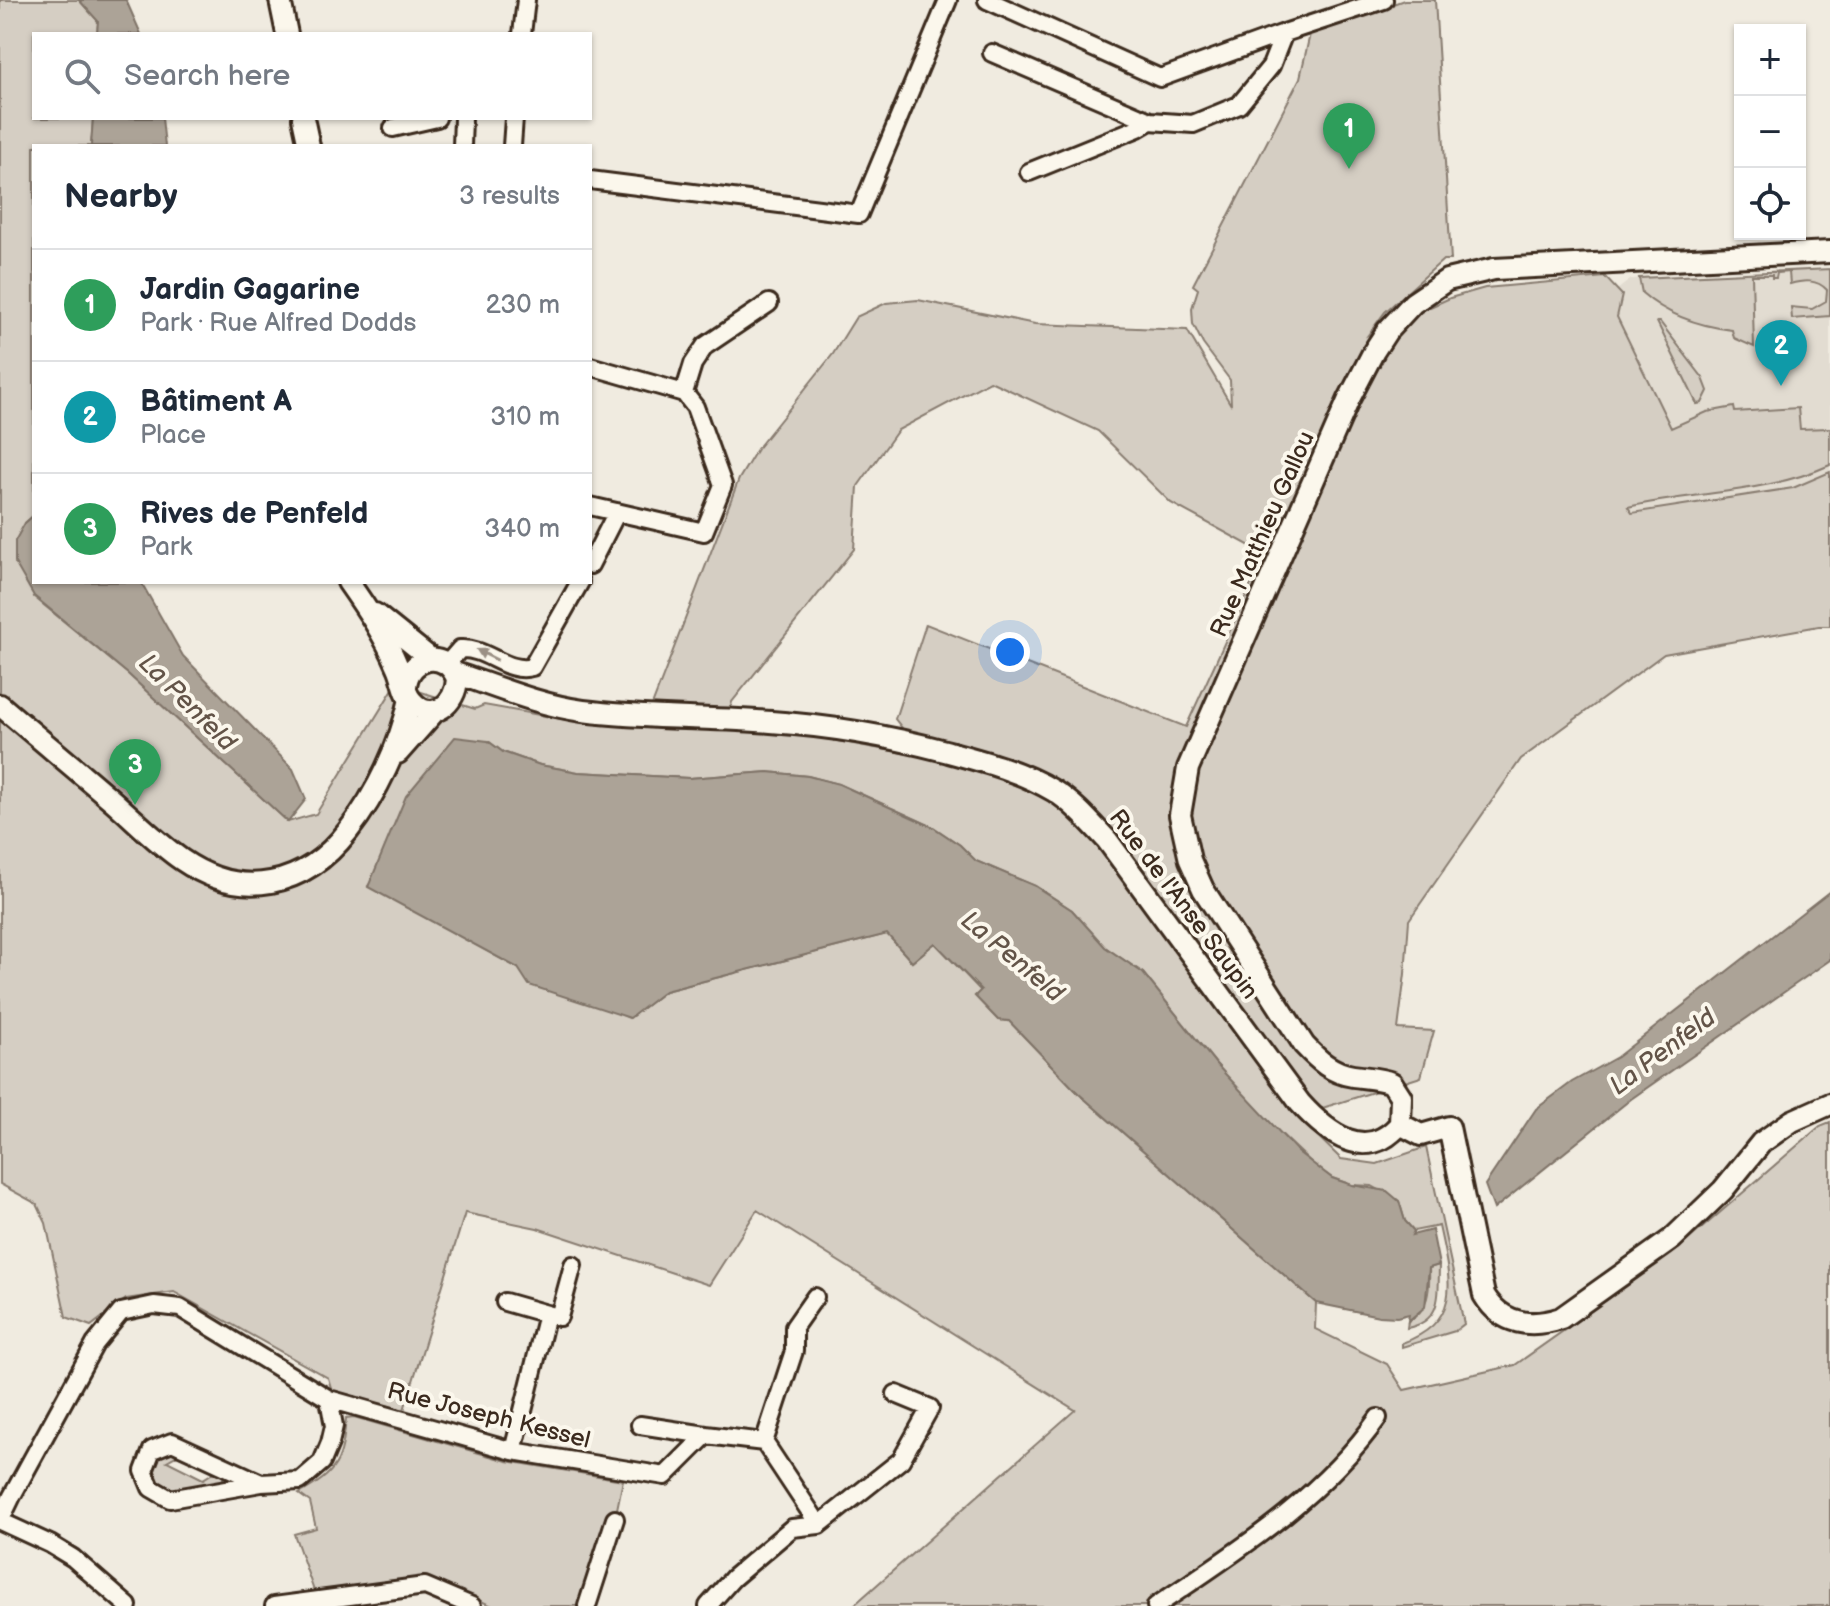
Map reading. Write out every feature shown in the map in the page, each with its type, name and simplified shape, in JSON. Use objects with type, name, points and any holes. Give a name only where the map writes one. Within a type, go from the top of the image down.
[{"type":"street","points":[[280,0],[287,32]]},
{"type":"street","points":[[522,32],[526,0]]},
{"type":"street","points":[[592,180],[859,214],[948,0]]},
{"type":"street","points":[[987,0],[1160,78],[1384,0]]},
{"type":"street","points":[[992,53],[1150,121],[1193,124],[1239,105],[1271,66],[1284,33]]},
{"type":"street","points":[[303,120],[309,144]]},
{"type":"street","points":[[393,128],[428,120]]},
{"type":"street","points":[[462,144],[463,120]]},
{"type":"street","points":[[512,144],[514,120]]},
{"type":"street","points":[[1029,172],[1150,121]]},
{"type":"street","name":"Rue Matthieu Gallou","points":[[1400,1124],[1401,1097],[1392,1083],[1335,1071],[1319,1062],[1304,1045],[1203,889],[1190,860],[1180,815],[1188,768],[1349,399],[1387,331],[1413,303],[1447,280],[1494,269],[1830,252]]},
{"type":"street","points":[[684,393],[693,364],[705,346],[769,303]]},
{"type":"street","points":[[592,367],[684,393],[695,407],[723,485],[704,532],[592,506]]},
{"type":"street","points":[[592,561],[617,512]]},
{"type":"street","name":"Rue de l'Anse Saupin","points":[[350,584],[368,608],[399,668],[408,693]]},
{"type":"street","points":[[444,665],[460,649],[477,649],[510,667],[522,670],[532,667],[579,584]]},
{"type":"street","name":"Rue de l'Anse Saupin","points":[[368,608],[444,665],[504,691],[552,706],[584,711],[769,721],[877,735],[975,759],[1039,783],[1076,807],[1107,840],[1300,1103],[1316,1120],[1346,1140],[1361,1143],[1385,1138],[1400,1124]]},
{"type":"street","points":[[0,705],[182,860],[222,878],[248,885],[295,876],[325,857],[353,826],[385,768],[401,731],[410,670],[423,660],[444,665],[457,686],[444,706],[385,768]]},
{"type":"street","name":"Rue de l'Anse Saupin","points":[[444,706],[504,691]]},
{"type":"street","points":[[408,693],[419,707],[444,706]]},
{"type":"street","points":[[1400,1124],[1421,1135],[1449,1127],[1484,1295],[1500,1315],[1513,1321],[1543,1324],[1561,1318],[1672,1239],[1723,1190],[1761,1143],[1792,1121],[1830,1104]]},
{"type":"street","points":[[505,1302],[559,1317],[573,1265]]},
{"type":"street","points":[[764,1442],[794,1351],[794,1327],[815,1297]]},
{"type":"street","name":"Rue Joseph Kessel","points":[[0,1521],[95,1344],[121,1312],[154,1305],[180,1308],[329,1399],[513,1451],[665,1476],[706,1435]]},
{"type":"street","points":[[513,1451],[547,1314]]},
{"type":"street","points":[[708,1606],[733,1578],[792,1528],[819,1525],[901,1460],[930,1408],[896,1394]]},
{"type":"street","points":[[261,1483],[172,1442],[152,1450],[144,1471],[151,1488],[170,1499],[261,1483],[300,1481],[322,1462],[334,1426],[329,1399]]},
{"type":"street","points":[[1156,1606],[1277,1522],[1363,1440],[1378,1418]]},
{"type":"street","points":[[640,1425],[764,1442],[819,1525]]},
{"type":"street","points":[[587,1606],[615,1519]]},
{"type":"street","points":[[0,1521],[73,1558],[128,1606]]},
{"type":"street","points":[[274,1606],[425,1586],[472,1606]]},
{"type":"shaded area","points":[[0,0],[79,0],[98,21],[97,32],[32,32],[32,120],[93,120],[91,144],[32,144],[32,517],[25,523],[34,597],[128,674],[288,822],[316,814],[396,684],[475,709],[484,705],[584,723],[644,726],[739,479],[757,449],[833,354],[856,317],[886,303],[918,300],[1035,324],[1187,330],[1231,405],[1230,380],[1203,344],[1193,324],[1192,308],[1198,289],[1193,285],[1300,78],[1310,34],[1404,0],[1435,0],[1451,260],[1443,260],[1385,312],[1368,335],[1450,298],[1485,288],[1605,277],[1622,295],[1617,317],[1671,428],[1707,412],[1734,407],[1735,412],[1798,408],[1800,429],[1830,428],[1830,465],[1781,482],[1628,507],[1632,513],[1793,488],[1830,472],[1830,626],[1664,654],[1521,759],[1409,920],[1398,1029],[1434,1031],[1421,1077],[1297,1116],[1341,1159],[1377,1164],[1426,1147],[1464,1324],[1455,1331],[1402,1347],[1402,1343],[1422,1334],[1435,1323],[1444,1310],[1448,1296],[1447,1263],[1439,1226],[1414,1231],[1405,1221],[1399,1201],[1372,1186],[1352,1185],[1332,1178],[1314,1165],[1260,1114],[1143,973],[1105,947],[1072,910],[1035,886],[976,861],[960,845],[933,827],[839,784],[808,776],[768,772],[689,778],[578,772],[540,765],[503,752],[488,741],[368,886],[518,968],[629,1018],[665,991],[887,934],[912,962],[935,943],[981,991],[975,996],[998,1020],[1009,1021],[1078,1093],[1316,1303],[1315,1329],[1387,1364],[1404,1390],[1515,1365],[1672,1254],[1820,1126],[1830,1122],[1830,1606],[853,1606],[1075,1410],[757,1210],[709,1285],[537,1228],[465,1213],[404,1410],[332,1391],[328,1378],[174,1292],[126,1299],[91,1326],[66,1317],[46,1223],[37,1204],[0,1184]],"holes":[[[990,381],[1098,431],[1171,503],[1265,554],[1186,727],[926,624],[895,719],[925,757],[810,736],[725,730],[732,702],[854,549],[858,486],[898,430]]]},
{"type":"shaded area","points":[[1830,269],[1830,562],[1631,513],[1619,487],[1605,277],[1617,290],[1631,279]]},
{"type":"shaded area","points":[[1830,269],[1830,316],[1792,319],[1791,307],[1812,309],[1826,301],[1827,290],[1810,281],[1790,284],[1789,272],[1777,273],[1776,278],[1772,275],[1752,275],[1754,347],[1734,338],[1732,330],[1708,326],[1662,308],[1642,293],[1639,278]]},
{"type":"shaded area","points":[[1657,322],[1703,378],[1708,391],[1702,403],[1697,404]]},
{"type":"shaded area","points":[[1439,1265],[1438,1296],[1433,1313],[1419,1325],[1407,1328],[1408,1321],[1415,1317],[1427,1299],[1429,1268]]},
{"type":"shaded area","points":[[354,1417],[507,1461],[623,1480],[615,1519],[585,1606],[492,1606],[430,1578],[314,1591],[294,1534],[316,1528],[310,1502],[299,1494],[322,1479],[336,1464],[346,1418]]},
{"type":"shaded area","points":[[171,1450],[181,1453],[167,1461],[203,1479],[216,1471],[223,1472],[223,1484],[180,1490],[156,1484],[153,1471],[157,1457]]},
{"type":"water","points":[[79,0],[126,0],[140,32],[97,32],[98,21]]},
{"type":"water","points":[[93,120],[162,120],[165,144],[91,144]]},
{"type":"water","name":"La Penfeld","points":[[32,517],[32,584],[142,584],[183,656],[293,769],[306,799],[288,822],[128,674],[34,596],[15,563],[15,541]]},
{"type":"water","name":"La Penfeld","points":[[455,737],[488,741],[503,752],[540,765],[578,772],[689,778],[768,772],[808,776],[839,784],[933,827],[960,845],[976,861],[1035,886],[1072,910],[1105,947],[1143,973],[1216,1064],[1298,1152],[1332,1178],[1387,1191],[1399,1201],[1405,1221],[1414,1231],[1412,1235],[1432,1230],[1439,1265],[1429,1268],[1425,1307],[1408,1321],[1409,1314],[1379,1316],[1316,1303],[1078,1093],[1009,1021],[998,1020],[975,996],[981,990],[935,943],[912,962],[887,934],[665,991],[630,1018],[529,985],[518,968],[368,887],[406,796]]},
{"type":"water","name":"La Penfeld","points":[[1830,891],[1830,960],[1631,1099],[1494,1209],[1485,1185],[1536,1109],[1572,1082],[1617,1057]]},
{"type":"place","name":"Jardin Gagarine","points":[[1349,169]]},
{"type":"place","name":"Bâtiment A","points":[[1781,386]]},
{"type":"place","name":"Rives de Penfeld","points":[[135,805]]}]
